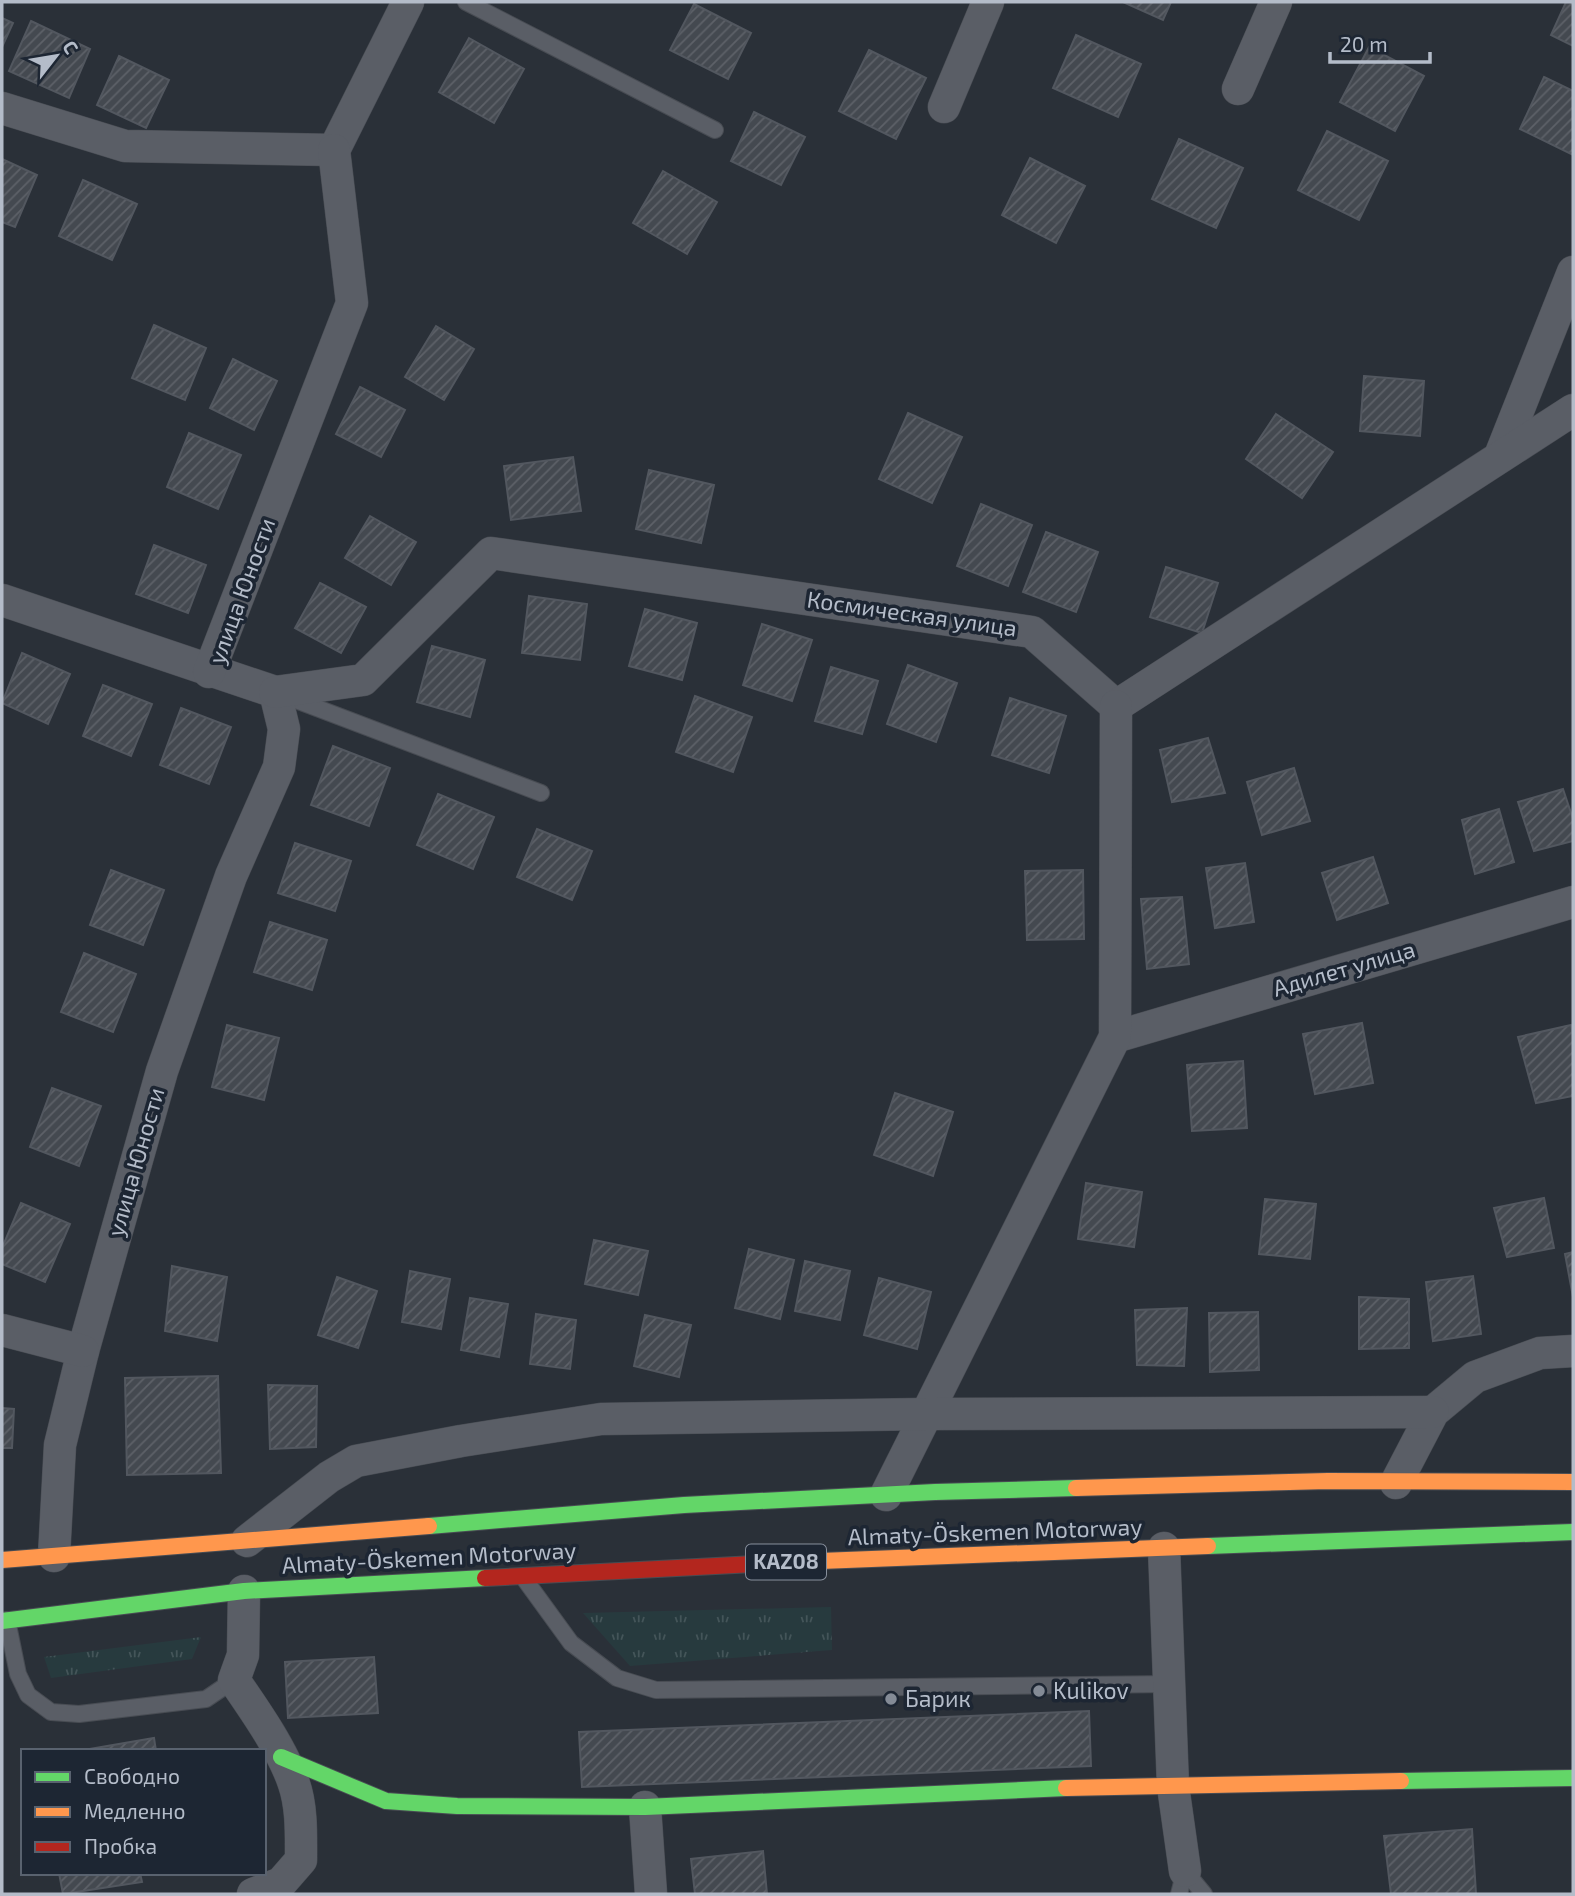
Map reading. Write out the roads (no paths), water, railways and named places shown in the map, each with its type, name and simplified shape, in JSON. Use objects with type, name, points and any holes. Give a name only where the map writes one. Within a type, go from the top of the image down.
[{"type":"main road","name":"Almaty-Öskemen Motorway","points":[[2,1560],[684,1505],[886,1494],[1328,1481],[1573,1482]]},
{"type":"main road","name":"Almaty-Öskemen Motorway","points":[[4,1620],[244,1591],[708,1565],[1573,1532]]},
{"type":"main road","points":[[281,1758],[386,1801],[457,1806],[645,1807],[1173,1786],[1573,1777]]},
{"type":"street","points":[[2,108],[125,146],[334,150],[408,2]]},
{"type":"street","points":[[944,107],[988,2]]},
{"type":"street","points":[[1238,89],[1276,2]]},
{"type":"street","name":"улица Юности","points":[[54,1556],[60,1445],[83,1351],[162,1071],[230,876],[279,767],[284,729],[275,692],[209,672],[352,303],[334,150]]},
{"type":"street","points":[[1500,456],[1573,272]]},
{"type":"street","points":[[886,1494],[1115,1037],[1116,706],[1573,410]]},
{"type":"street","name":"Космическая улица","points":[[275,692],[363,680],[491,553],[1032,632],[1116,706]]},
{"type":"street","points":[[2,600],[209,672]]},
{"type":"street","name":"Адилет улица","points":[[1115,1037],[1573,902]]},
{"type":"street","points":[[2,1330],[83,1351]]},
{"type":"street","points":[[1396,1483],[1433,1412],[1475,1377],[1540,1353],[1573,1352]]},
{"type":"street","points":[[247,1541],[329,1477],[356,1461],[448,1443],[601,1419],[926,1414],[1433,1412]]},
{"type":"street","points":[[1164,1548],[1173,1786],[1189,1886]]},
{"type":"street","points":[[244,1591],[243,1655],[234,1679],[270,1736],[294,1784],[300,1820],[301,1860],[281,1882],[253,1894]]},
{"type":"street","points":[[645,1807],[651,1894]]},
{"type":"lane","points":[[466,2],[715,130]]},
{"type":"lane","points":[[275,692],[541,793]]},
{"type":"lane","points":[[522,1576],[571,1643],[617,1678],[656,1690],[1170,1684]]},
{"type":"lane","points":[[4,1620],[18,1674],[28,1695],[51,1712],[79,1714],[206,1699],[234,1679]]},
{"type":"place","name":"Kulikov","points":[[1039,1691]]},
{"type":"place","name":"Барик","points":[[891,1699]]}]
